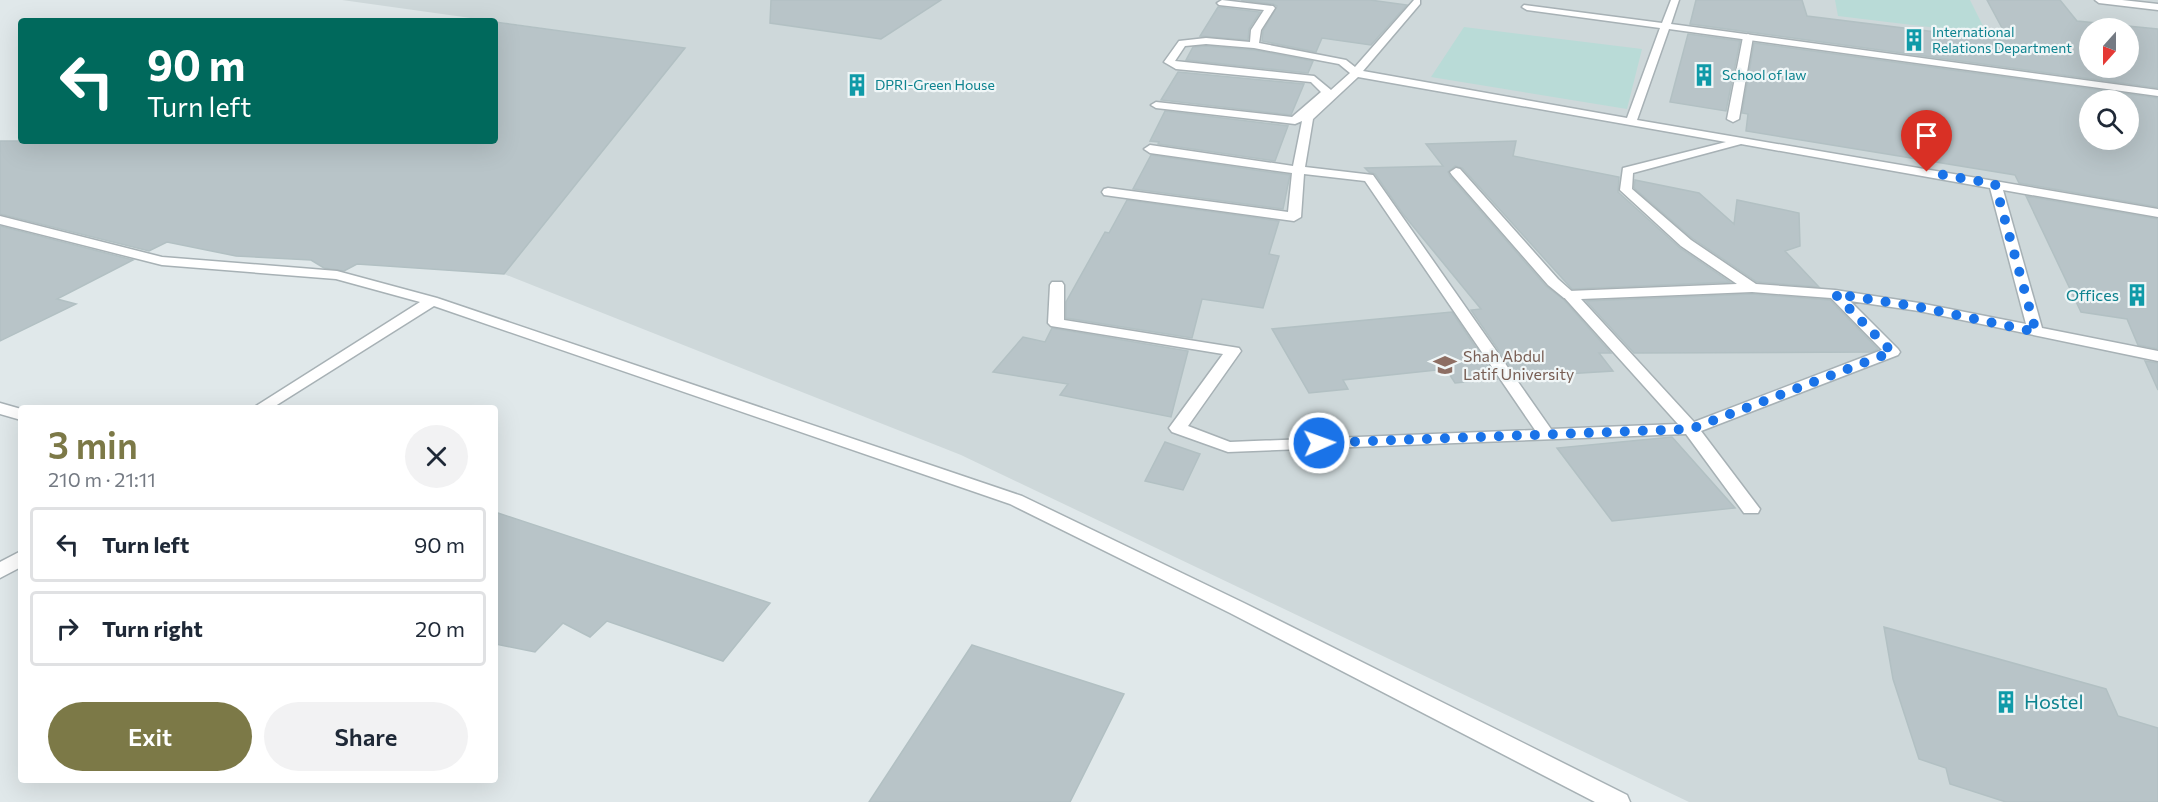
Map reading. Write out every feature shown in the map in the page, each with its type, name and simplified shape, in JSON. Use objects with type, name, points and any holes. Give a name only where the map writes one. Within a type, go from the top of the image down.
[{"type":"street","points":[[1631,122],[1675,0]]},
{"type":"street","points":[[2098,0],[2158,7]]},
{"type":"street","points":[[1108,192],[1294,217],[1298,170],[1308,118],[1356,73],[1417,2]]},
{"type":"street","points":[[1222,3],[1270,8],[1256,30],[1254,45]]},
{"type":"street","points":[[1527,7],[2158,93]]},
{"type":"street","points":[[1733,119],[1749,37]]},
{"type":"street","points":[[1156,105],[1295,121],[1327,92],[1314,79],[1176,66],[1169,62],[1182,44],[1206,41],[1254,45],[1342,62],[1356,73],[1394,81],[2158,213]]},
{"type":"street","points":[[1744,141],[1627,171],[1626,190],[1686,243],[1752,288]]},
{"type":"street","points":[[1150,149],[1369,178],[1546,434]]},
{"type":"street","points":[[1456,172],[1552,282],[1569,295],[1691,429],[1751,509]]},
{"type":"street","points":[[1995,184],[2036,332]]},
{"type":"street","points":[[0,220],[162,261],[337,275],[432,301],[1016,500],[1237,608],[1618,802]]},
{"type":"street","points":[[1057,285],[1056,323],[1233,351],[1178,428],[1228,447],[1691,429],[1892,352],[1835,294]]},
{"type":"street","points":[[1569,295],[1752,288],[1835,294],[1919,307],[2158,356]]},
{"type":"street","points":[[266,405],[432,301]]},
{"type":"street","points":[[0,408],[18,414]]},
{"type":"street","points":[[0,572],[18,560]]},
{"type":"shaded area","name":"Shah Abdul Latif University","points":[[342,0],[2158,0],[2158,802],[1689,802],[961,455],[504,274],[684,48],[498,22],[498,18],[470,18]]},
{"type":"green space","points":[[1835,0],[1970,0],[1987,34],[1838,16]]},
{"type":"green space","points":[[1464,27],[1642,49],[1627,109],[1431,77]]},
{"type":"building","points":[[771,0],[941,0],[881,39],[770,23]]},
{"type":"building","points":[[1241,0],[1370,0],[1407,5],[1371,45],[1322,38],[1316,52],[1262,41],[1263,31],[1277,6]]},
{"type":"building","points":[[1696,0],[1802,0],[1807,16],[2009,41],[1987,0],[2060,0],[2079,21],[2079,77],[1690,24]]},
{"type":"building","points":[[1218,7],[1260,12],[1249,29],[1248,40],[1200,36]]},
{"type":"building","points":[[498,22],[685,48],[504,274],[357,264],[344,271],[324,268],[311,260],[236,256],[167,242],[149,251],[0,214],[0,141],[18,141],[18,144],[498,144]]},
{"type":"building","points":[[2139,27],[2158,29],[2158,88],[2085,78],[2139,78]]},
{"type":"building","name":"School of law","points":[[1688,34],[1740,41],[1726,111],[1670,102]]},
{"type":"building","points":[[1754,43],[2099,90],[2079,90],[2079,150],[2139,150],[2139,95],[2158,98],[2158,207],[2019,183],[2015,175],[1746,131],[1748,114],[1742,113]]},
{"type":"building","points":[[1193,47],[1254,50],[1313,61],[1308,73],[1186,60]]},
{"type":"building","points":[[1178,72],[1304,84],[1291,115],[1161,100]]},
{"type":"building","points":[[1165,111],[1288,126],[1275,161],[1150,141]]},
{"type":"building","points":[[1516,141],[1513,156],[1619,177],[1618,192],[1680,248],[1730,282],[1572,289],[1462,168],[1455,166],[1448,172],[1450,176],[1546,286],[1564,300],[1611,353],[1599,353],[1613,371],[1517,377],[1471,310],[1481,309],[1403,214],[1375,174],[1365,168],[1443,166],[1426,144]]},
{"type":"building","points":[[1151,155],[1290,175],[1283,209],[1133,189]]},
{"type":"building","points":[[1635,180],[1699,193],[1734,224],[1737,200],[1799,213],[1800,246],[1785,251],[1819,287],[1757,282],[1692,238],[1634,188]]},
{"type":"building","points":[[2026,196],[2158,219],[2158,349],[2138,345],[2127,319],[2081,312]]},
{"type":"building","points":[[1127,200],[1279,221],[1269,254],[1279,256],[1263,308],[1202,299],[1192,338],[1066,318],[1066,302],[1105,232],[1109,233]]},
{"type":"building","points":[[0,226],[133,260],[57,299],[76,304],[0,341]]},
{"type":"building","points":[[1752,294],[1830,300],[1878,349],[1872,352],[1634,353],[1586,301]]},
{"type":"building","points":[[1452,312],[1497,379],[1455,383],[1446,369],[1343,380],[1348,389],[1309,393],[1272,329]]},
{"type":"building","points":[[1052,328],[1188,351],[1171,417],[1060,395],[1068,384],[993,372],[1023,337],[1045,342]]},
{"type":"building","points":[[2145,361],[2158,363],[2158,390]]},
{"type":"building","points":[[1672,437],[1735,508],[1612,521],[1557,448]]},
{"type":"building","points":[[1165,442],[1200,454],[1183,490],[1145,481]]},
{"type":"building","points":[[498,513],[770,603],[723,661],[607,621],[590,637],[563,623],[535,652],[498,645]]},
{"type":"building","name":"Hostel","points":[[1884,627],[2106,689],[2118,716],[2158,728],[2158,802],[2006,802],[1950,784],[1946,768],[1919,759],[1893,679]]},
{"type":"building","points":[[972,645],[1124,694],[1070,802],[869,802]]},
{"type":"place","name":"International Relations Department","points":[[1914,40]]},
{"type":"place","name":"School of law","points":[[1704,75]]},
{"type":"place","name":"DPRI-Green House","points":[[857,85]]},
{"type":"place","name":"Offices","points":[[2137,295]]},
{"type":"place","name":"Shah Abdul Latif University","points":[[1445,365]]},
{"type":"place","name":"Hostel","points":[[2006,702]]},
{"type":"route","points":[[1319,443],[1691,429],[1892,352],[1835,294],[1919,307],[2036,332],[1995,184],[1927,172]]}]
